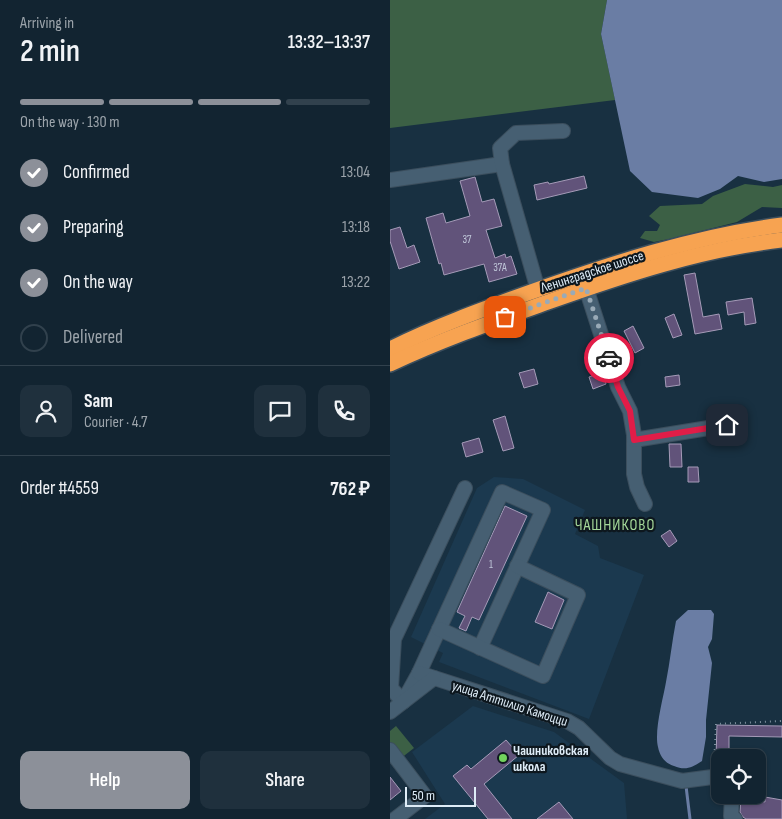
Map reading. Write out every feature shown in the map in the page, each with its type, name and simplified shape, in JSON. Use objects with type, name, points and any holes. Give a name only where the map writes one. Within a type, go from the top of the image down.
[{"type":"highway","name":"Ленинградское шоссе","points":[[390,349],[447,324],[618,263],[736,232],[782,225]]},
{"type":"highway","name":"Ленинградское шоссе","points":[[390,364],[454,336],[586,288],[692,257],[742,246],[782,240]]},
{"type":"street","points":[[538,290],[502,164],[500,148],[516,133],[563,132]]},
{"type":"street","points":[[390,180],[502,164]]},
{"type":"street","points":[[586,288],[618,387],[630,411],[636,480],[645,504]]},
{"type":"street","points":[[634,440],[727,425]]},
{"type":"street","points":[[403,702],[391,688],[392,637],[465,488]]},
{"type":"street","points":[[403,702],[419,673],[502,492],[543,510],[480,648]]},
{"type":"street","points":[[439,629],[543,676],[578,595],[518,566]]},
{"type":"street","name":"улица Аттилио Камоцци","points":[[419,673],[567,721],[579,728],[607,756],[620,764],[682,781],[711,777]]},
{"type":"street","points":[[390,712],[434,678]]},
{"type":"street","points":[[390,750],[425,796],[395,819]]},
{"type":"street","points":[[732,804],[731,816],[735,819]]},
{"type":"path","points":[[716,749],[716,724],[782,721]]},
{"type":"shaded area","points":[[607,0],[782,0],[782,179],[764,182],[738,176],[720,189],[698,198],[652,192],[630,171],[601,34]]},
{"type":"shaded area","points":[[494,477],[523,479],[585,510],[575,534],[598,546],[600,558],[644,575],[589,719],[439,662],[443,653],[411,637],[477,488]]},
{"type":"shaded area","points":[[688,610],[711,610],[714,614],[712,639],[708,647],[712,663],[706,737],[702,761],[692,767],[682,768],[668,763],[662,757],[658,747],[657,732],[676,621]]},
{"type":"shaded area","name":"Чашниковская школа","points":[[473,706],[554,732],[624,783],[627,819],[425,819],[445,804],[412,752]]},
{"type":"green space","points":[[390,0],[607,0],[601,34],[615,100],[390,128]]},
{"type":"green space","points":[[745,184],[773,187],[782,185],[782,208],[762,207],[737,222],[669,239],[654,242],[640,238],[645,231],[657,231],[660,225],[649,216],[660,206],[702,204],[713,196]]},
{"type":"green space","points":[[396,726],[414,748],[400,759],[390,747],[390,731]]},
{"type":"building","points":[[584,176],[587,188],[537,200],[534,185],[548,182],[549,184]]},
{"type":"building","points":[[475,177],[482,202],[494,199],[502,226],[486,230],[495,258],[505,254],[506,258],[511,256],[517,274],[489,282],[484,264],[444,275],[426,218],[443,213],[446,223],[470,216],[460,181]]},
{"type":"building","points":[[400,227],[407,248],[414,245],[420,262],[399,269],[390,241],[390,230]]},
{"type":"building","points":[[695,273],[703,317],[719,314],[722,329],[695,334],[684,275]]},
{"type":"building","points":[[752,298],[756,323],[745,325],[744,312],[728,315],[726,302]]},
{"type":"building","points":[[674,314],[682,335],[673,338],[665,318]]},
{"type":"building","points":[[633,326],[644,348],[635,353],[624,331]]},
{"type":"building","points":[[534,369],[538,384],[524,388],[519,373]]},
{"type":"building","points":[[603,372],[606,384],[593,389],[589,377]]},
{"type":"building","points":[[679,375],[680,385],[666,387],[665,377]]},
{"type":"building","points":[[505,416],[514,448],[503,451],[493,420]]},
{"type":"building","points":[[479,438],[483,452],[466,457],[462,443]]},
{"type":"building","points":[[669,444],[681,444],[682,467],[670,467]]},
{"type":"building","points":[[688,467],[698,467],[699,482],[688,482]]},
{"type":"building","points":[[505,506],[527,516],[479,620],[472,617],[466,631],[459,628],[465,616],[457,612]]},
{"type":"building","points":[[670,530],[677,541],[669,547],[661,536]]},
{"type":"building","points":[[548,592],[564,600],[552,629],[535,622]]},
{"type":"building","points":[[717,725],[782,726],[782,737],[729,736],[729,749],[716,749]]},
{"type":"building","points":[[506,740],[519,755],[484,784],[512,819],[488,819],[453,776],[467,765],[471,769]]},
{"type":"building","points":[[390,777],[401,791],[390,800]]},
{"type":"building","points":[[766,797],[782,800],[782,819],[746,819],[740,812],[741,804],[766,804]]},
{"type":"building","points":[[559,802],[573,819],[537,819]]},
{"type":"waterway","points":[[686,786],[690,819]]},
{"type":"way so far","points":[[505,317],[586,288],[609,358]]},
{"type":"place","name":"Чашниковская школа","points":[[503,758]]},
{"type":"district","name":"ЧАШНИКОВО","points":[[615,524]]},
{"type":"route","points":[[609,358],[618,387],[630,411],[634,440],[727,425]]}]
